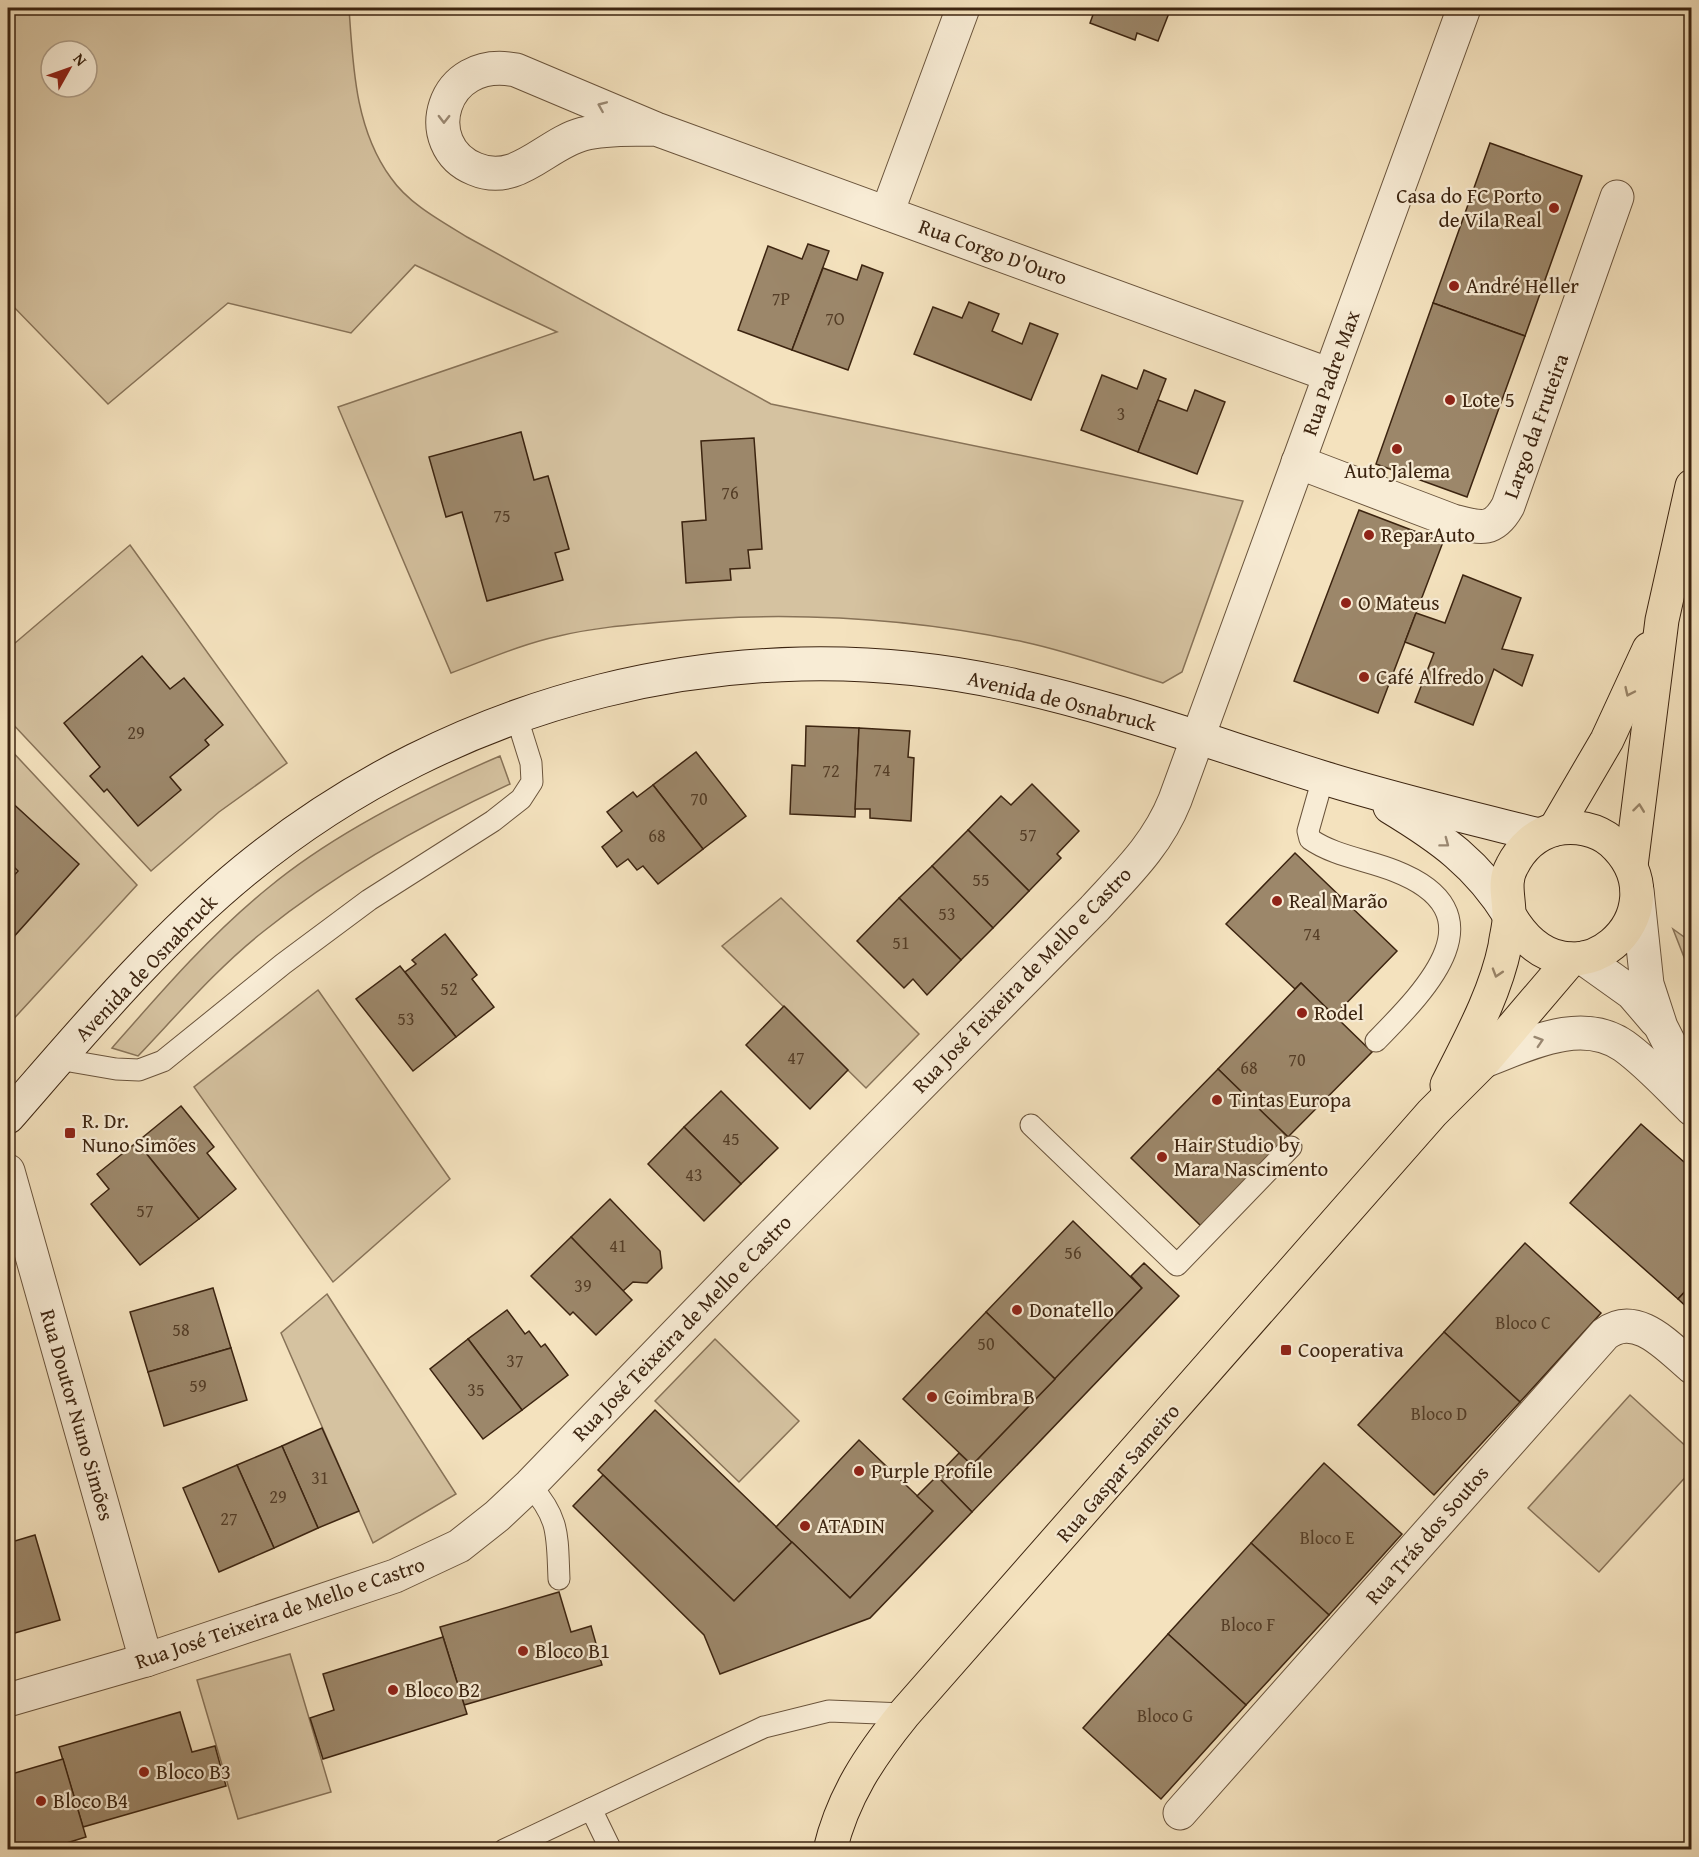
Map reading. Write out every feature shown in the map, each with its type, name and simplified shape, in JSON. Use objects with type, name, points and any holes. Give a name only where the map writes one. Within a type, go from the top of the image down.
[{"type":"main road","points":[[1509,916],[1522,937],[1536,949],[1553,956],[1577,958],[1602,951],[1619,939],[1630,922],[1636,902],[1634,874],[1662,620],[1692,486]]},
{"type":"main road","points":[[1432,1113],[1463,1055],[1494,982],[1504,949],[1509,916],[1506,889],[1510,867],[1522,849],[1547,832],[1606,740],[1662,620]]},
{"type":"main road","points":[[1547,832],[1573,827],[1591,831],[1607,839],[1621,851],[1634,874]]},
{"type":"main road","points":[[1432,1113],[1484,1061],[1577,958]]},
{"type":"main road","name":"Rua Gaspar Sameiro","points":[[830,1850],[841,1812],[865,1765],[904,1714],[1432,1113]]},
{"type":"street","points":[[887,213],[963,8]]},
{"type":"street","name":"Rua Padre Max","points":[[1198,738],[1464,8]]},
{"type":"street","name":"Rua Corgo D'Ouro","points":[[656,129],[584,133],[551,147],[524,167],[508,174],[490,174],[473,169],[458,158],[448,143],[443,126],[444,108],[452,91],[464,78],[480,69],[498,67],[532,76],[656,129],[1330,375]]},
{"type":"street","name":"Largo da Fruteira","points":[[1298,462],[1453,521],[1477,527],[1492,525],[1498,521],[1508,506],[1617,197]]},
{"type":"street","name":"Avenida de Osnabruck","points":[[8,1117],[58,1059],[185,922],[277,845],[347,796],[436,748],[516,715],[599,692],[661,678],[767,666],[862,665],[954,674],[1052,694],[1360,789]]},
{"type":"street","name":"Rua José Teixeira de Mello e Castro","points":[[8,1700],[146,1660],[418,1567],[459,1546],[497,1516],[530,1485],[736,1270],[1094,909],[1146,852],[1169,816],[1198,738]]},
{"type":"street","points":[[1360,789],[1547,832]]},
{"type":"street","points":[[1360,789],[1449,845],[1476,870],[1509,916]]},
{"type":"street","points":[[1634,874],[1647,984],[1661,1027],[1692,1088]]},
{"type":"street","points":[[1577,958],[1632,993],[1661,1027]]},
{"type":"street","points":[[1484,1061],[1554,1036],[1588,1033],[1623,1045],[1641,1059],[1692,1109]]},
{"type":"street","name":"Rua Doutor Nuno Simões","points":[[8,1170],[146,1660]]},
{"type":"street","name":"Rua Trás dos Soutos","points":[[1180,1813],[1605,1334],[1621,1326],[1639,1327],[1692,1367]]},
{"type":"lane","points":[[58,1059],[116,1069],[139,1070],[163,1061],[283,964],[369,900],[493,821],[521,799],[532,782],[531,763],[516,715]]},
{"type":"lane","points":[[1323,778],[1308,831],[1310,839],[1325,847],[1425,884],[1439,897],[1450,920],[1449,940],[1439,963],[1408,1007],[1376,1041]]},
{"type":"lane","points":[[1031,1125],[1177,1265],[1291,1147]]},
{"type":"lane","points":[[530,1485],[547,1505],[555,1523],[559,1579]]},
{"type":"lane","points":[[504,1850],[764,1727],[784,1720],[829,1712],[904,1714]]},
{"type":"lane","points":[[591,1809],[611,1850]]},
{"type":"shaded area","points":[[8,8],[349,8],[358,96],[370,139],[379,159],[391,178],[407,196],[467,237],[771,404],[1243,501],[1182,672],[1163,683],[1024,642],[935,627],[844,618],[798,617],[707,619],[636,624],[584,631],[531,643],[451,673],[338,407],[557,332],[415,265],[351,333],[228,303],[108,404],[11,304],[8,305]]},
{"type":"shaded area","points":[[130,545],[287,763],[219,812],[151,871],[8,719],[8,649]]},
{"type":"shaded area","points":[[8,747],[137,885],[8,1025]]},
{"type":"shaded area","points":[[500,756],[510,784],[445,815],[382,850],[293,909],[231,960],[138,1056],[112,1048],[226,925],[293,868],[379,814]]},
{"type":"shaded area","points":[[781,898],[919,1034],[866,1088],[722,946]]},
{"type":"shaded area","points":[[1673,929],[1691,942],[1691,975]]},
{"type":"shaded area","points":[[318,990],[450,1179],[333,1282],[194,1087]]},
{"type":"shaded area","points":[[327,1294],[456,1494],[373,1543],[281,1333]]},
{"type":"shaded area","points":[[715,1339],[799,1421],[739,1482],[655,1401]]},
{"type":"shaded area","points":[[1630,1395],[1691,1451],[1691,1471],[1599,1572],[1528,1508]]},
{"type":"shaded area","points":[[290,1654],[331,1792],[238,1819],[197,1680]]},
{"type":"building","points":[[1082,8],[1171,8],[1158,41],[1137,33],[1135,40],[1090,23],[1094,12]]},
{"type":"building","points":[[1490,143],[1582,176],[1525,336],[1433,303]]},
{"type":"building","points":[[808,244],[829,251],[792,350],[738,330],[768,246],[802,259]]},
{"type":"building","points":[[862,265],[883,273],[848,370],[792,350],[823,268],[857,280]]},
{"type":"building","points":[[969,302],[999,314],[992,331],[1022,344],[1030,323],[1058,334],[1031,400],[914,354],[933,307],[962,318]]},
{"type":"building","name":"Lote 5","points":[[1433,303],[1525,336],[1467,497],[1376,464]]},
{"type":"building","points":[[1144,370],[1166,379],[1138,452],[1081,430],[1102,375],[1137,389]]},
{"type":"building","points":[[1195,390],[1225,402],[1197,474],[1138,452],[1158,400],[1187,411]]},
{"type":"building","points":[[521,432],[534,480],[548,476],[569,549],[555,553],[563,580],[487,601],[462,512],[446,517],[429,457]]},
{"type":"building","points":[[754,438],[762,549],[748,550],[750,568],[730,569],[731,580],[686,583],[682,522],[706,520],[701,441]]},
{"type":"building","points":[[1359,510],[1443,542],[1378,713],[1294,681]]},
{"type":"building","points":[[1463,575],[1521,598],[1502,649],[1533,655],[1522,686],[1494,669],[1473,725],[1415,702],[1434,653],[1405,642],[1416,613],[1445,623]]},
{"type":"building","points":[[142,656],[170,689],[184,678],[223,725],[205,740],[209,745],[170,777],[181,790],[138,826],[107,789],[104,792],[90,776],[100,767],[64,723]]},
{"type":"building","points":[[806,726],[859,728],[855,817],[790,814],[792,765],[805,766]]},
{"type":"building","points":[[859,728],[910,731],[908,757],[914,758],[911,821],[870,818],[870,809],[855,809]]},
{"type":"building","points":[[696,752],[746,816],[703,849],[653,785]]},
{"type":"building","points":[[1032,784],[1079,831],[1057,854],[1061,858],[1029,891],[968,830],[1001,796],[1011,805]]},
{"type":"building","points":[[653,785],[703,849],[658,884],[643,866],[637,870],[628,859],[617,867],[602,847],[622,831],[607,812],[633,792],[637,797]]},
{"type":"building","points":[[8,799],[79,864],[10,941],[8,882],[18,871],[8,861]]},
{"type":"building","points":[[968,830],[1029,891],[993,928],[932,866]]},
{"type":"building","points":[[1295,853],[1397,951],[1334,1016],[1301,983],[1295,989],[1226,924]]},
{"type":"building","points":[[932,866],[993,928],[961,960],[899,898]]},
{"type":"building","points":[[899,898],[961,960],[927,995],[913,979],[904,988],[857,941]]},
{"type":"building","points":[[445,934],[477,975],[472,979],[494,1007],[456,1037],[405,972],[416,964],[412,960]]},
{"type":"building","points":[[400,966],[456,1037],[413,1071],[356,999]]},
{"type":"building","points":[[1301,983],[1372,1052],[1288,1137],[1218,1069]]},
{"type":"building","points":[[784,1006],[848,1070],[810,1109],[746,1045]]},
{"type":"building","points":[[1218,1069],[1288,1137],[1202,1227],[1131,1158]]},
{"type":"building","points":[[721,1091],[778,1148],[741,1184],[684,1127]]},
{"type":"building","points":[[181,1106],[214,1147],[207,1153],[236,1189],[199,1219],[137,1142]]},
{"type":"building","points":[[1641,1124],[1692,1169],[1692,1284],[1678,1299],[1570,1203]]},
{"type":"building","points":[[684,1127],[741,1184],[704,1221],[648,1164]]},
{"type":"building","points":[[137,1142],[199,1219],[140,1265],[91,1204],[109,1189],[97,1174]]},
{"type":"building","points":[[610,1199],[660,1251],[662,1268],[647,1283],[633,1282],[623,1291],[571,1237]]},
{"type":"building","points":[[1073,1221],[1142,1288],[1055,1379],[986,1312]]},
{"type":"building","points":[[571,1237],[632,1300],[596,1335],[573,1312],[570,1315],[531,1276]]},
{"type":"building","points":[[1525,1243],[1601,1313],[1520,1402],[1444,1332]]},
{"type":"building","points":[[1144,1263],[1179,1296],[972,1512],[937,1476],[959,1453],[972,1465],[1142,1288],[1131,1276]]},
{"type":"building","points":[[1692,1284],[1692,1312],[1678,1299]]},
{"type":"building","points":[[213,1288],[231,1348],[148,1372],[130,1312]]},
{"type":"building","points":[[507,1310],[525,1334],[529,1331],[541,1347],[545,1344],[568,1375],[522,1410],[468,1339]]},
{"type":"building","points":[[986,1312],[1055,1379],[972,1465],[903,1399]]},
{"type":"building","points":[[1444,1332],[1520,1402],[1434,1495],[1358,1425]]},
{"type":"building","points":[[468,1339],[522,1410],[483,1439],[430,1369]]},
{"type":"building","points":[[231,1348],[247,1400],[164,1426],[148,1372]]},
{"type":"building","points":[[655,1410],[792,1542],[734,1601],[598,1470]]},
{"type":"building","points":[[322,1428],[359,1511],[318,1528],[282,1446]]},
{"type":"building","points":[[859,1440],[933,1511],[850,1598],[776,1527]]},
{"type":"building","points":[[282,1446],[318,1528],[274,1548],[237,1465]]},
{"type":"building","points":[[1324,1463],[1402,1534],[1329,1615],[1251,1543]]},
{"type":"building","points":[[237,1465],[274,1548],[219,1572],[183,1488]]},
{"type":"building","points":[[603,1475],[734,1601],[792,1542],[850,1598],[933,1511],[917,1496],[937,1476],[972,1512],[870,1618],[720,1674],[704,1635],[573,1506]]},
{"type":"building","points":[[35,1535],[60,1620],[8,1635],[8,1543]]},
{"type":"building","points":[[1251,1543],[1329,1615],[1246,1705],[1168,1634]]},
{"type":"building","name":"Bloco B1","points":[[559,1592],[571,1632],[591,1626],[602,1665],[464,1705],[440,1627]]},
{"type":"building","points":[[1168,1634],[1246,1705],[1161,1799],[1083,1728]]},
{"type":"building","name":"Bloco B2","points":[[443,1637],[467,1714],[323,1759],[310,1718],[334,1710],[323,1674]]},
{"type":"building","name":"Bloco B3","points":[[180,1712],[192,1752],[215,1746],[226,1786],[83,1827],[59,1747]]},
{"type":"building","name":"Bloco B4","points":[[63,1759],[86,1837],[44,1850],[8,1850],[8,1775]]},
{"type":"place","name":"Casa do FC Porto de Vila Real","points":[[1554,208]]},
{"type":"place","name":"André Heller","points":[[1454,286]]},
{"type":"place","name":"Lote 5","points":[[1450,400]]},
{"type":"place","name":"Auto Jalema","points":[[1397,449]]},
{"type":"place","name":"ReparAuto","points":[[1369,535]]},
{"type":"place","name":"O Mateus","points":[[1346,603]]},
{"type":"place","name":"Café Alfredo","points":[[1364,677]]},
{"type":"place","name":"Real Marão","points":[[1277,901]]},
{"type":"place","name":"Rodel","points":[[1302,1013]]},
{"type":"place","name":"Tintas Europa","points":[[1217,1100]]},
{"type":"place","name":"R. Dr. Nuno Simões","points":[[70,1133]]},
{"type":"place","name":"Hair Studio by Mara Nascimento","points":[[1162,1157]]},
{"type":"place","name":"Donatello","points":[[1017,1310]]},
{"type":"place","name":"Cooperativa","points":[[1286,1350]]},
{"type":"place","name":"Coimbra B","points":[[932,1397]]},
{"type":"place","name":"Purple Profile","points":[[859,1471]]},
{"type":"place","name":"ATADIN","points":[[805,1526]]},
{"type":"place","name":"Bloco B1","points":[[523,1651]]},
{"type":"place","name":"Bloco B2","points":[[393,1690]]},
{"type":"place","name":"Bloco B3","points":[[144,1772]]},
{"type":"place","name":"Bloco B4","points":[[41,1801]]}]
